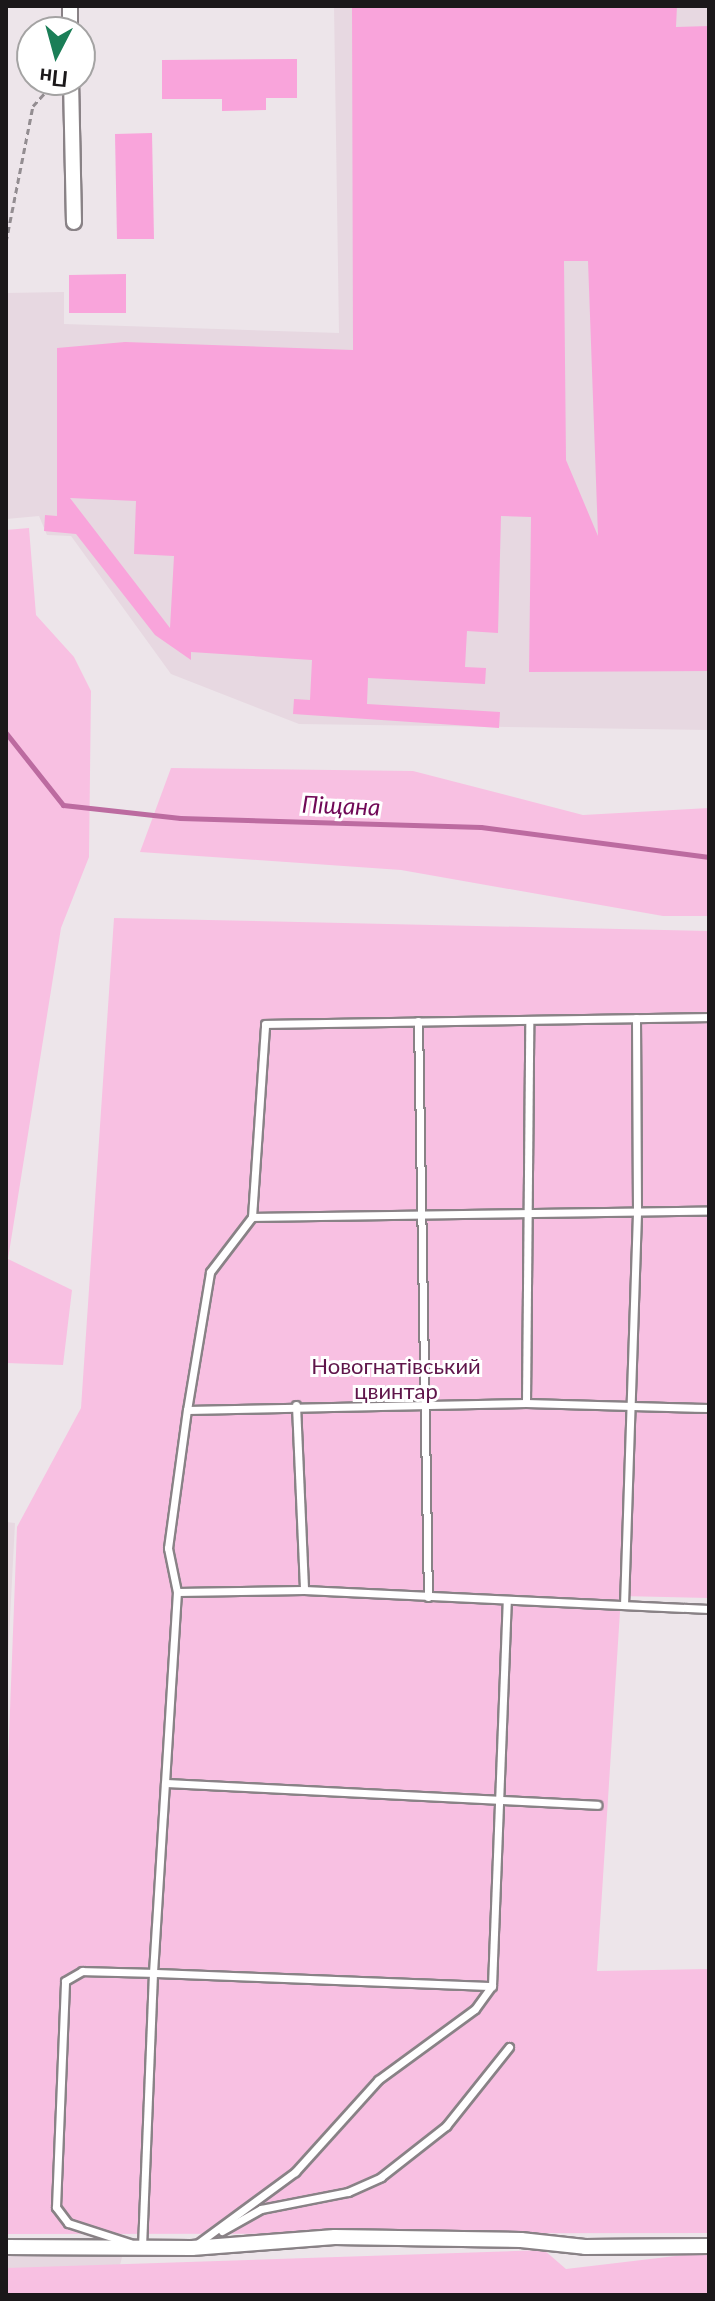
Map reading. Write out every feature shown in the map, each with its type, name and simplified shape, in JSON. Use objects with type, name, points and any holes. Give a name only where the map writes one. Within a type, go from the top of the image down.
[{"type":"street","points":[[71,96],[74,222]]},
{"type":"street","points":[[6,2247],[192,2248],[335,2237],[521,2240],[585,2247],[709,2246]]},
{"type":"lane","points":[[492,1986],[153,1973],[82,1971],[65,1981],[56,2207],[68,2223],[143,2248],[153,1973],[177,1592],[168,1548],[210,1272],[252,1217],[265,1024],[418,1021],[529,1024],[709,1017]]},
{"type":"lane","points":[[624,1605],[633,1406],[637,1210],[636,1018]]},
{"type":"lane","points":[[418,1021],[428,1597]]},
{"type":"lane","points":[[526,1403],[529,1024]]},
{"type":"lane","points":[[252,1217],[420,1218],[529,1210],[709,1211]]},
{"type":"lane","points":[[187,1410],[296,1405],[526,1403],[709,1408]]},
{"type":"lane","points":[[296,1405],[304,1590]]},
{"type":"lane","points":[[177,1592],[304,1590],[709,1609]]},
{"type":"lane","points":[[192,2248],[295,2172],[378,2080],[475,2009],[492,1986],[507,1601]]},
{"type":"lane","points":[[165,1783],[499,1796],[597,1805]]},
{"type":"lane","points":[[192,2248],[261,2209],[348,2192],[381,2177],[446,2126],[509,2047]]},
{"type":"path","points":[[6,242],[33,106],[42,96]]},
{"type":"shaded area","points":[[334,6],[709,6],[709,730],[299,724],[171,674],[71,536],[47,535],[39,516],[6,519],[6,293],[64,292],[64,324],[339,333]]},
{"type":"shaded area","points":[[6,1522],[15,1523],[6,1695]]},
{"type":"shaded area","points":[[6,2244],[125,2246],[112,2295],[6,2295]]},
{"type":"green space","points":[[29,528],[36,615],[74,657],[91,691],[89,857],[61,928],[8,1259],[72,1290],[63,1365],[6,1363],[6,530]]},
{"type":"green space","points":[[171,768],[413,771],[583,815],[709,808],[709,916],[663,916],[401,870],[140,852]]},
{"type":"green space","name":"Новогнатівський цвинтар","points":[[114,918],[709,931],[709,1598],[621,1596],[597,1971],[709,1969],[709,2233],[6,2234],[6,1815],[17,1527],[81,1408]]},
{"type":"green space","points":[[544,2250],[566,2269],[709,2252],[709,2295],[6,2295],[6,2268]]},
{"type":"building","points":[[352,6],[677,6],[676,27],[709,26],[709,671],[529,672],[531,517],[501,516],[498,633],[467,631],[465,667],[486,668],[485,684],[368,678],[367,704],[500,712],[499,728],[293,714],[294,699],[310,700],[312,660],[191,652],[191,660],[155,635],[76,534],[44,531],[45,515],[57,516],[57,348],[125,342],[353,350]],"holes":[[[564,261],[588,261],[598,536],[566,460]],[[70,498],[136,501],[134,554],[174,556],[170,628]]]},
{"type":"building","points":[[297,59],[297,98],[266,98],[266,110],[222,111],[222,99],[162,99],[162,60]]},
{"type":"building","points":[[152,133],[154,239],[117,239],[115,134]]},
{"type":"building","points":[[126,274],[126,313],[69,313],[69,275]]},
{"type":"waterway","name":"Піщана","points":[[6,733],[63,805],[180,818],[481,827],[709,857]]}]
